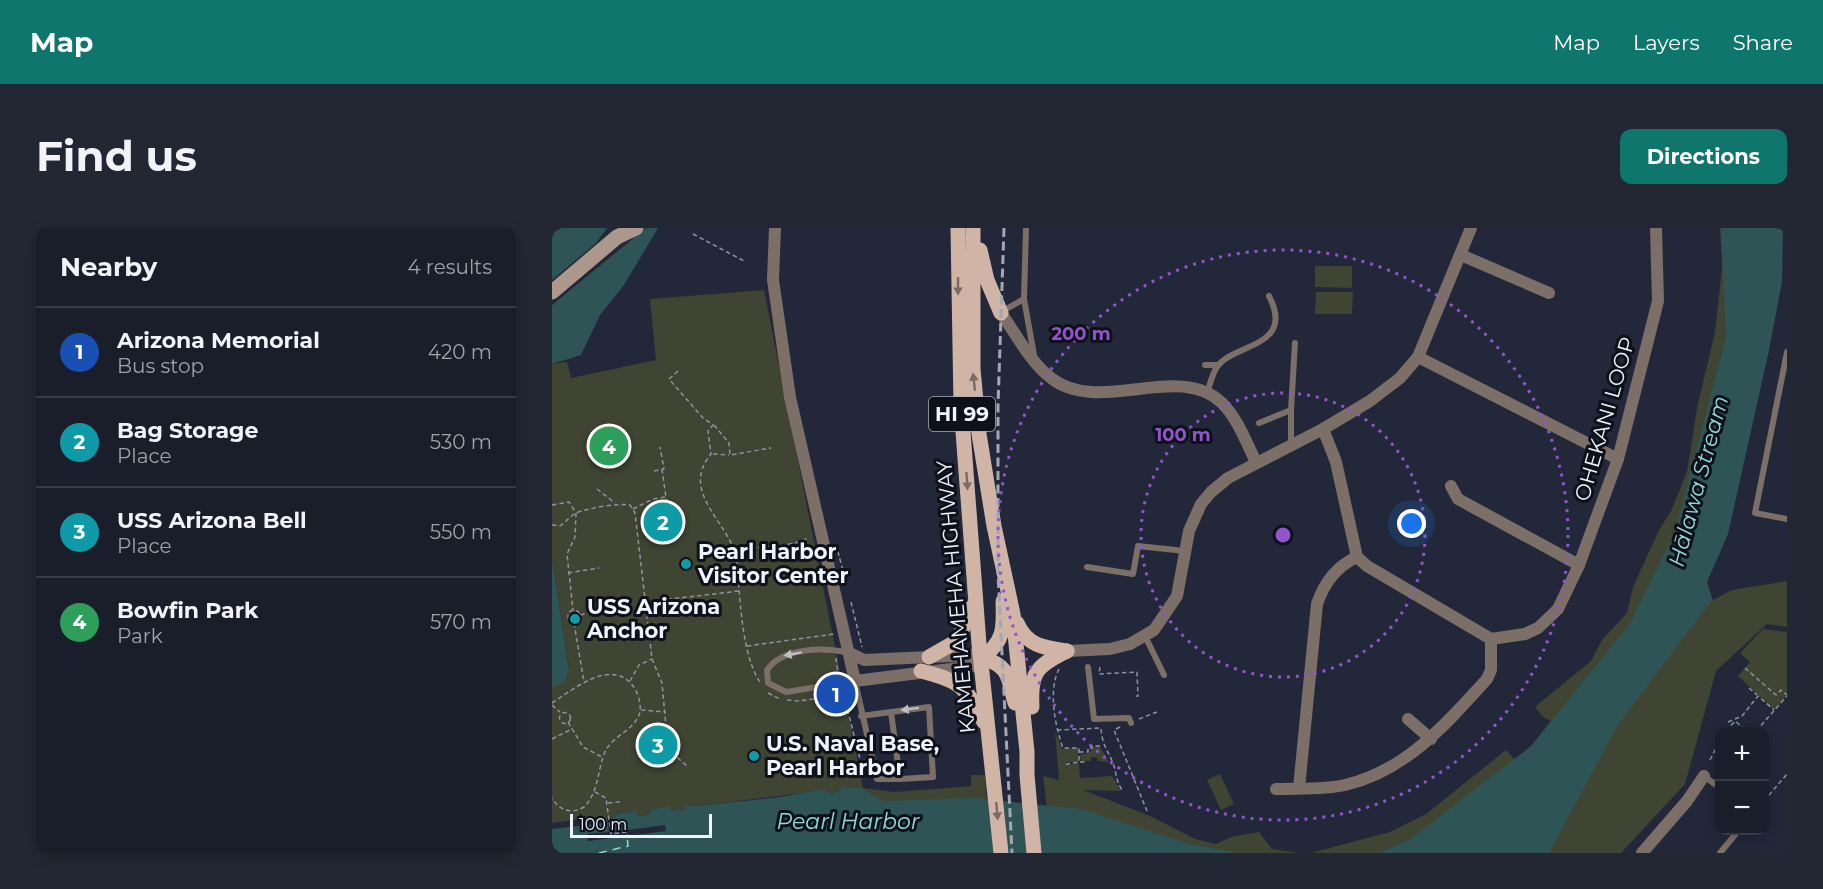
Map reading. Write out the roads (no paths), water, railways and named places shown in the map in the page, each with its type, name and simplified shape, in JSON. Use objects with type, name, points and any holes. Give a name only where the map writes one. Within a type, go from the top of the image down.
[{"type":"main road","name":"KAMEHAMEHA HIGHWAY","points":[[958,228],[961,405],[975,600],[1001,853]]},
{"type":"main road","name":"KAMEHAMEHA HIGHWAY","points":[[974,228],[973,369],[979,434],[1013,614],[1028,752],[1027,775],[1034,853]]},
{"type":"main road","points":[[974,228],[982,267],[1001,312]]},
{"type":"main road","points":[[982,658],[995,649],[1003,634],[1002,565]]},
{"type":"main road","points":[[975,600],[963,632],[957,641],[925,664],[961,686],[970,695],[988,728]]},
{"type":"main road","points":[[1013,614],[1021,633],[1029,642],[1042,648],[1067,651]]},
{"type":"main road","points":[[1028,752],[1032,724],[1032,677],[1040,667],[1067,651]]},
{"type":"main road","points":[[982,658],[995,662],[1007,672],[1014,702],[1024,728]]},
{"type":"street","points":[[552,292],[621,231],[636,228]]},
{"type":"street","points":[[775,228],[773,280],[790,397],[855,681],[973,655],[982,658]]},
{"type":"street","points":[[1067,651],[1110,649],[1145,636],[1154,630],[1177,596],[1189,531],[1202,504],[1228,478],[1323,429],[1386,390],[1418,357],[1471,228]]},
{"type":"street","name":"OHEKANI LOOP","points":[[1491,639],[1525,634],[1538,628],[1558,609],[1579,565],[1618,459],[1658,301],[1656,228]]},
{"type":"street","points":[[1461,255],[1549,293]]},
{"type":"street","points":[[1001,312],[1036,362],[1051,378],[1084,391],[1113,392],[1169,387],[1193,388],[1207,393],[1221,402],[1234,419],[1256,462]]},
{"type":"street","points":[[1418,357],[1618,459]]},
{"type":"street","points":[[1276,789],[1345,785],[1387,768],[1431,740],[1487,679],[1491,670],[1491,639],[1367,566],[1357,557],[1336,462],[1323,429]]},
{"type":"street","points":[[1451,486],[1458,499],[1579,565]]},
{"type":"street","points":[[1299,788],[1317,604],[1331,577],[1344,563],[1357,557]]},
{"type":"street","points":[[850,653],[864,660],[925,664]]},
{"type":"street","points":[[1408,719],[1431,740]]},
{"type":"street","points":[[1642,853],[1688,801],[1704,776]]},
{"type":"lane","points":[[1026,228],[1024,300],[1036,362]]},
{"type":"lane","points":[[1205,365],[1218,365],[1264,339],[1272,330],[1275,318],[1269,296]]},
{"type":"lane","points":[[1001,312],[1024,300]]},
{"type":"lane","points":[[1291,446],[1296,343]]},
{"type":"lane","points":[[1787,352],[1755,513],[1787,519]]},
{"type":"lane","points":[[1207,393],[1218,365]]},
{"type":"lane","points":[[1259,423],[1291,410]]},
{"type":"lane","points":[[1087,567],[1133,574],[1138,546],[1186,551]]},
{"type":"lane","points":[[1145,636],[1164,675]]},
{"type":"lane","points":[[850,653],[834,649],[787,654],[774,660],[767,670],[768,682],[786,692],[855,681],[861,716],[877,779],[933,777],[928,707],[861,716]]},
{"type":"lane","points":[[1088,667],[1094,719],[1129,718],[1131,723]]},
{"type":"lane","points":[[891,712],[900,779]]},
{"type":"lane","points":[[1704,776],[1715,785]]},
{"type":"lane","points":[[1720,853],[1736,835]]},
{"type":"water","points":[[552,228],[658,228],[624,285],[600,315],[581,355],[552,364]]},
{"type":"water","name":"Hālawa Stream","points":[[1721,228],[1783,228],[1782,282],[1728,534],[1707,582],[1712,600],[1618,725],[1549,853],[1379,853],[1409,840],[1530,747],[1629,625],[1675,532],[1726,337]]},
{"type":"water","points":[[552,558],[569,669],[565,682],[552,688]]},
{"type":"water","name":"Pearl Harbor","points":[[844,788],[861,788],[883,801],[973,798],[1081,809],[1190,844],[1238,853],[552,853],[552,826],[616,817],[616,814],[637,811],[637,816],[651,814],[651,810],[671,806],[672,811],[685,809],[685,805],[697,806],[780,797],[824,789],[831,794]]},
{"type":"railway","points":[[1004,228],[998,405],[998,574],[1012,853]]},
{"type":"place","name":"Bowfin Park","points":[[609,446]]},
{"type":"place","name":"Bag Storage","points":[[663,522]]},
{"type":"place","name":"Pearl Harbor Visitor Center","points":[[686,564]]},
{"type":"place","name":"USS Arizona Anchor","points":[[575,619]]},
{"type":"place","name":"Arizona Memorial","points":[[836,694]]},
{"type":"place","name":"USS Arizona Bell","points":[[658,745]]},
{"type":"place","name":"U.S. Naval Base, Pearl Harbor","points":[[754,756]]}]
